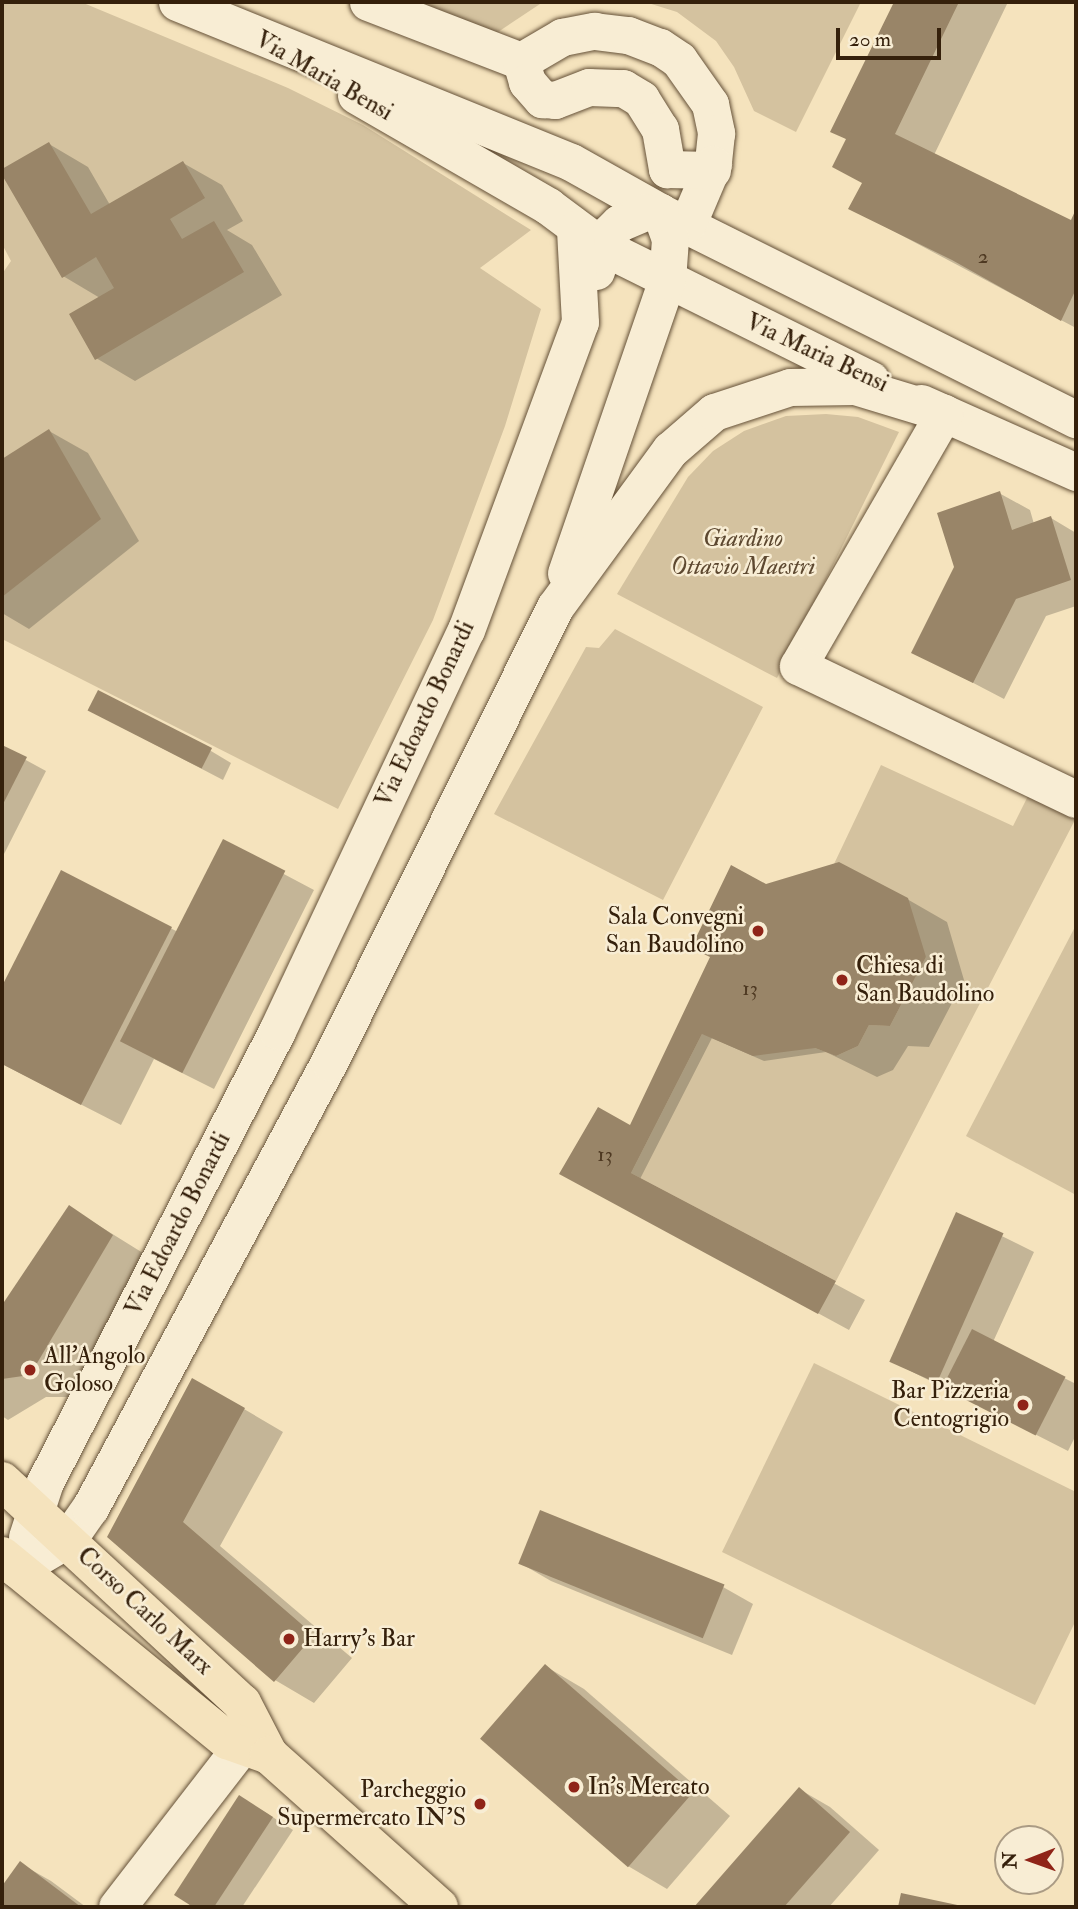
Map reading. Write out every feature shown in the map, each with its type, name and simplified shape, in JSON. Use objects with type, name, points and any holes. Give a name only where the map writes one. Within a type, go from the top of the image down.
[{"type":"main road","name":"Corso Carlo Marx","points":[[2,1481],[68,1539],[242,1703],[254,1751]]},
{"type":"main road","name":"Corso Carlo Marx","points":[[9,1562],[254,1751],[439,1907]]},
{"type":"street","points":[[177,2],[241,27]]},
{"type":"street","points":[[368,2],[520,61]]},
{"type":"street","name":"Via Maria Bensi","points":[[241,27],[571,162],[674,217],[1076,419]]},
{"type":"street","name":"Via Maria Bensi","points":[[241,27],[548,206],[589,238],[667,279],[944,413],[1072,459]]},
{"type":"street","points":[[9,1562],[68,1539],[96,1497],[329,1062],[555,607],[667,279],[674,217],[712,170],[716,132],[710,104],[679,60],[660,47],[628,35],[594,31],[562,37],[520,61]]},
{"type":"street","points":[[520,61],[527,82],[542,99],[555,100],[589,87],[623,88],[641,99],[660,129],[667,169],[712,170]]},
{"type":"street","points":[[589,238],[645,212],[674,217]]},
{"type":"street","name":"Via Edoardo Bonardi","points":[[9,1562],[54,1463],[277,1031],[460,642],[580,322],[589,238]]},
{"type":"street","points":[[555,607],[670,450],[714,412],[763,393],[826,384],[876,391],[944,413],[797,666],[1076,799]]},
{"type":"street","points":[[117,1907],[254,1751]]},
{"type":"green space","points":[[2,2],[81,2],[288,88],[363,125],[531,230],[480,268],[541,309],[505,426],[433,620],[338,809],[2,639],[2,274],[11,261],[2,244]]},
{"type":"green space","points":[[394,2],[543,2],[489,38]]},
{"type":"green space","points":[[645,2],[861,2],[796,132],[754,111],[734,67],[716,41],[677,12]]},
{"type":"green space","name":"Giardino Ottavio Maestri","points":[[826,414],[858,417],[899,432],[777,678],[617,594],[688,477],[713,451],[744,431],[786,416]]},
{"type":"green space","name":"Giardino Ottavio Maestri","points":[[615,629],[763,707],[663,900],[494,814],[586,647],[599,648]]},
{"type":"green space","points":[[881,765],[1013,826],[1033,786],[1076,807],[1076,818],[836,1281],[631,1173],[702,1034],[815,1048],[836,1056],[858,1046],[869,1025],[890,1026],[926,957],[834,864]]},
{"type":"green space","points":[[1076,925],[1076,1195],[966,1136]]},
{"type":"green space","points":[[814,1363],[1076,1492],[1076,1620],[1035,1705],[722,1552]]},
{"type":"building","points":[[894,2],[959,2],[895,134],[1071,220],[1076,209],[1076,289],[1061,321],[952,260],[848,209],[862,183],[832,167],[846,139],[830,132]]},
{"type":"building","points":[[49,142],[91,214],[183,161],[205,198],[170,219],[182,239],[214,221],[244,272],[95,360],[69,314],[114,288],[96,257],[62,278],[2,175],[2,169]]},
{"type":"building","points":[[49,429],[101,519],[2,597],[2,459]]},
{"type":"building","points":[[1000,491],[1012,530],[1051,516],[1071,580],[1016,599],[973,683],[911,653],[954,567],[937,513]]},
{"type":"building","points":[[98,690],[212,748],[202,769],[88,710]]},
{"type":"building","points":[[2,745],[27,757],[2,806]]},
{"type":"building","points":[[223,839],[285,871],[182,1073],[120,1041]]},
{"type":"building","points":[[839,862],[908,898],[926,957],[890,1026],[869,1025],[858,1046],[836,1056],[815,1048],[753,1056],[702,1034],[631,1173],[836,1281],[818,1314],[559,1174],[598,1107],[630,1125],[710,957],[691,948],[731,865],[766,884]]},
{"type":"building","points":[[61,870],[172,927],[81,1105],[2,1064],[2,986]]},
{"type":"building","points":[[69,1205],[113,1235],[30,1375],[2,1379],[2,1305]]},
{"type":"building","points":[[956,1212],[1004,1233],[937,1383],[889,1362]]},
{"type":"building","points":[[972,1329],[1066,1377],[1036,1435],[942,1388]]},
{"type":"building","points":[[192,1378],[245,1408],[183,1522],[314,1635],[274,1682],[107,1537]]},
{"type":"building","points":[[540,1510],[725,1585],[703,1638],[518,1564]]},
{"type":"building","points":[[545,1664],[693,1793],[628,1867],[480,1739]]},
{"type":"building","points":[[799,1787],[850,1832],[784,1907],[694,1907]]},
{"type":"building","points":[[239,1795],[273,1817],[214,1907],[193,1907],[174,1895]]},
{"type":"building","points":[[20,1861],[81,1907],[2,1907],[2,1886]]},
{"type":"building","points":[[901,1893],[962,1906],[962,1907],[898,1907]]},
{"type":"place","name":"Sala Convegni San Baudolino","points":[[758,931]]},
{"type":"place","name":"Chiesa di San Baudolino","points":[[842,980]]},
{"type":"place","name":"All'Angolo Goloso","points":[[30,1370]]},
{"type":"place","name":"Bar Pizzeria Centogrigio","points":[[1023,1405]]},
{"type":"place","name":"Harry's Bar","points":[[289,1639]]},
{"type":"place","name":"In's Mercato","points":[[574,1787]]},
{"type":"place","name":"Parcheggio Supermercato IN'S","points":[[480,1804]]}]
